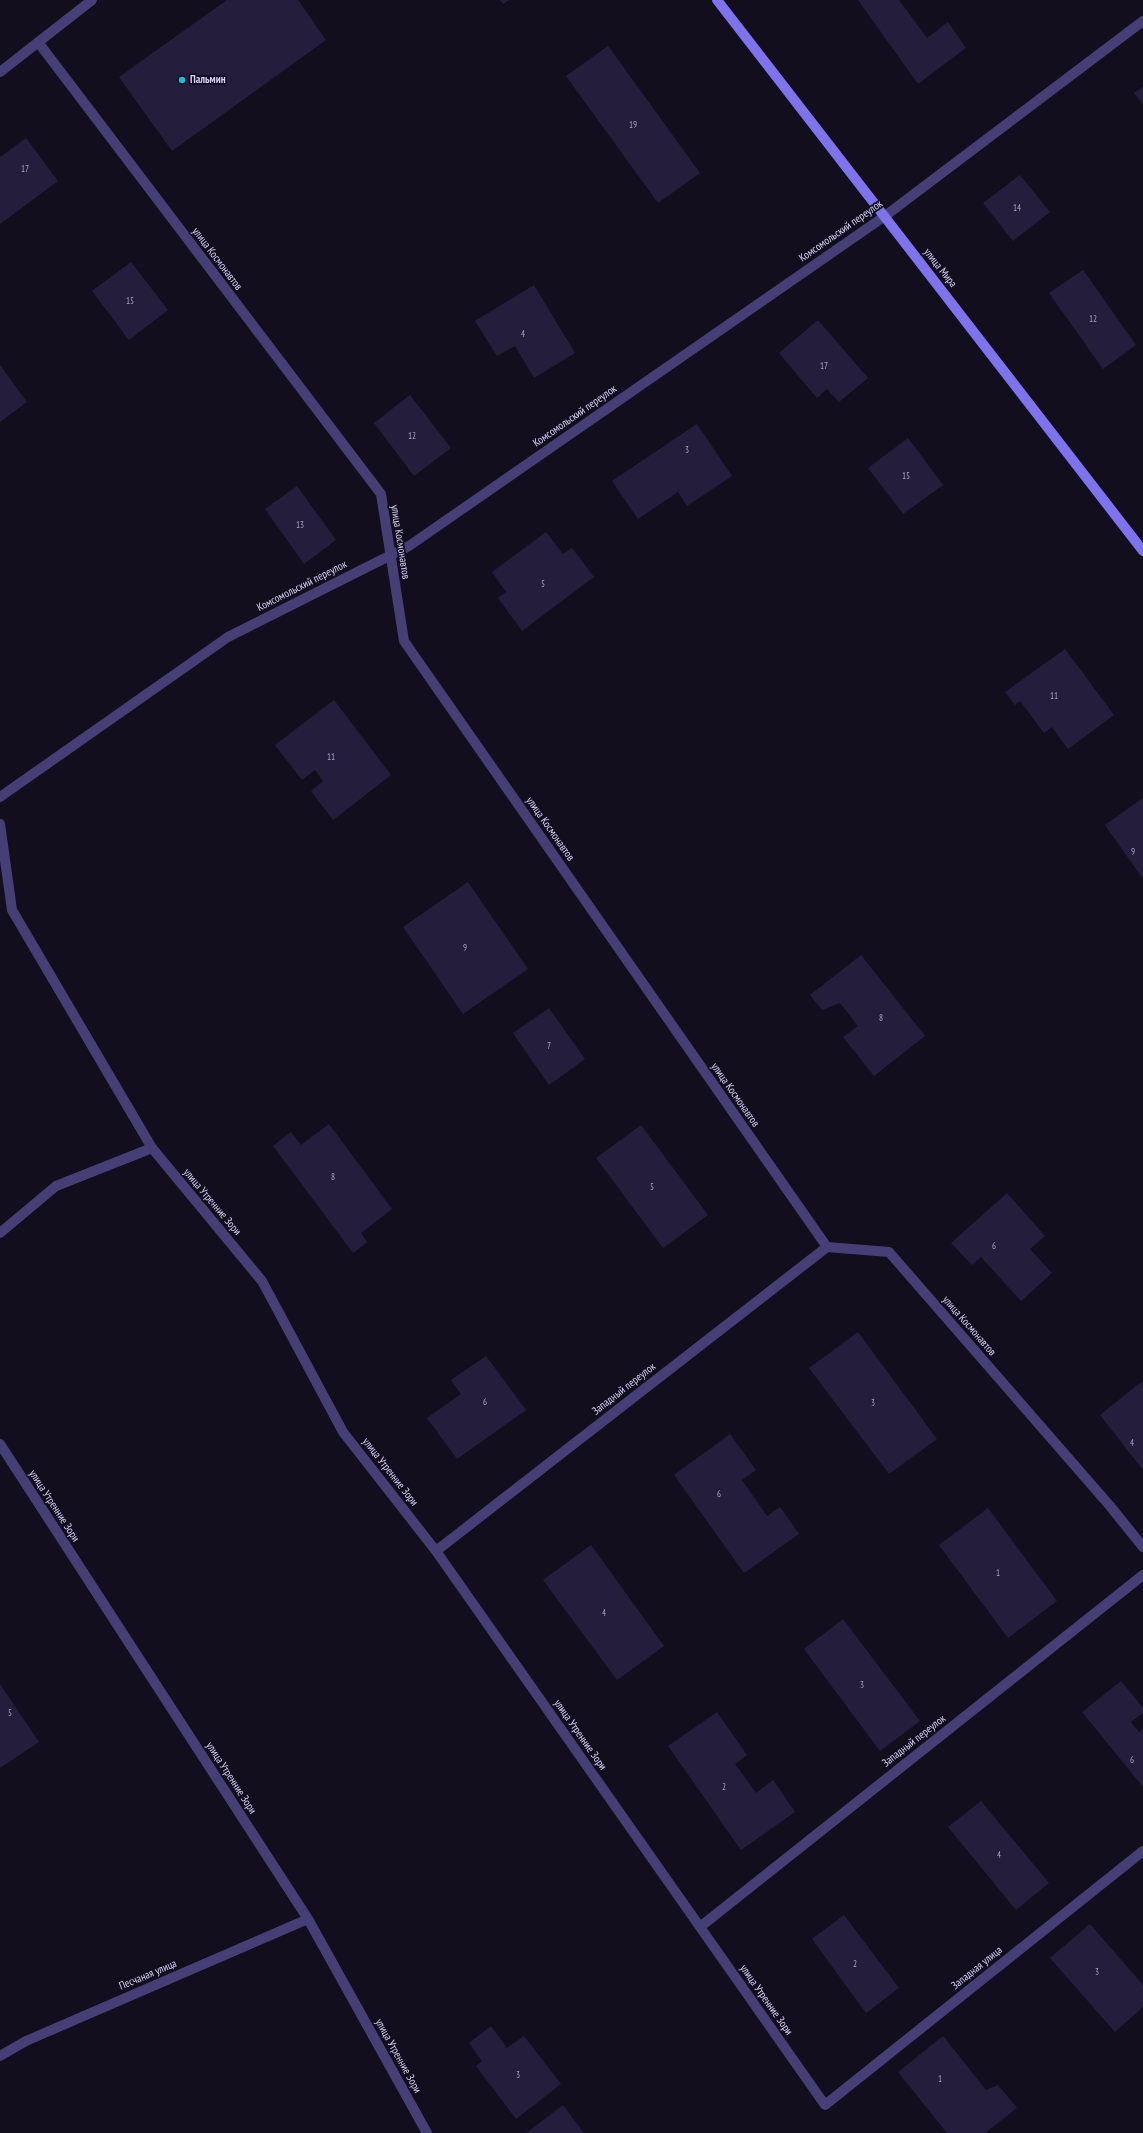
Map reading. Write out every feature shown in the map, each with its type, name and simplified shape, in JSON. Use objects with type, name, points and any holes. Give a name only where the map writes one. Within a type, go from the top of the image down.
[{"type":"street","points":[[0,72],[92,0]]},
{"type":"street","name":"улица Мира","points":[[717,0],[1143,552]]},
{"type":"street","name":"Комсомольский переулок","points":[[0,797],[228,637],[416,541],[885,216],[1143,21]]},
{"type":"street","name":"улица Космонавтов","points":[[38,42],[380,494],[404,641],[826,1247],[889,1252],[1110,1506],[1143,1547]]},
{"type":"street","name":"улица Утренние Зори","points":[[0,824],[12,910],[152,1148],[262,1281],[343,1432],[436,1551],[825,2105]]},
{"type":"street","points":[[0,1233],[56,1186],[152,1148]]},
{"type":"street","name":"Западный переулок","points":[[436,1551],[826,1247]]},
{"type":"street","name":"улица Утренние Зори","points":[[0,1444],[308,1919],[427,2133]]},
{"type":"street","name":"Западный переулок","points":[[700,1927],[1143,1575]]},
{"type":"street","name":"Западная улица","points":[[825,2105],[1143,1851]]},
{"type":"street","name":"Песчаная улица","points":[[0,2056],[26,2042],[308,1919]]},
{"type":"building","points":[[227,0],[298,0],[326,40],[172,151],[119,77]]},
{"type":"building","points":[[500,0],[509,0],[503,4]]},
{"type":"building","points":[[858,0],[899,0],[927,38],[948,22],[966,48],[918,84]]},
{"type":"building","points":[[608,46],[700,173],[658,203],[566,76]]},
{"type":"building","points":[[1143,87],[1143,104],[1134,93]]},
{"type":"building","points":[[26,138],[58,181],[0,224],[0,157]]},
{"type":"building","points":[[1020,175],[1050,212],[1013,241],[983,203]]},
{"type":"building","points":[[131,262],[168,310],[129,340],[92,291]]},
{"type":"building","points":[[1083,270],[1136,345],[1103,369],[1049,293]]},
{"type":"building","points":[[534,285],[575,353],[534,378],[515,346],[497,356],[475,321]]},
{"type":"building","points":[[818,320],[868,378],[839,402],[827,389],[817,398],[779,353]]},
{"type":"building","points":[[0,365],[27,402],[0,422]]},
{"type":"building","points":[[410,395],[451,448],[414,476],[374,423]]},
{"type":"building","points":[[697,424],[732,476],[687,506],[678,492],[638,519],[612,481]]},
{"type":"building","points":[[908,438],[943,485],[903,514],[868,468]]},
{"type":"building","points":[[297,486],[336,540],[304,564],[265,509]]},
{"type":"building","points":[[546,532],[563,554],[572,548],[594,577],[522,631],[498,598],[506,592],[492,572]]},
{"type":"building","points":[[1065,649],[1114,715],[1068,749],[1052,727],[1044,733],[1020,701],[1015,705],[1005,692]]},
{"type":"building","points":[[334,700],[391,775],[333,820],[311,791],[323,781],[315,770],[302,780],[275,745]]},
{"type":"building","points":[[1143,798],[1143,879],[1105,825]]},
{"type":"building","points":[[468,882],[528,969],[463,1014],[403,927]]},
{"type":"building","points":[[861,955],[925,1036],[874,1076],[843,1037],[858,1026],[840,1003],[822,1010],[810,995]]},
{"type":"building","points":[[549,1008],[585,1059],[549,1085],[513,1033]]},
{"type":"building","points":[[329,1124],[392,1209],[361,1233],[367,1242],[353,1253],[273,1146],[291,1132],[301,1145]]},
{"type":"building","points":[[641,1125],[708,1215],[663,1248],[596,1158]]},
{"type":"building","points":[[1007,1193],[1045,1236],[1030,1249],[1052,1273],[1021,1301],[981,1257],[972,1265],[951,1243]]},
{"type":"building","points":[[858,1332],[937,1439],[889,1474],[809,1368]]},
{"type":"building","points":[[486,1356],[526,1410],[457,1459],[427,1418],[461,1394],[451,1380]]},
{"type":"building","points":[[1141,1382],[1143,1385],[1143,1470],[1100,1415]]},
{"type":"building","points":[[730,1434],[756,1470],[742,1480],[767,1516],[780,1507],[799,1534],[744,1573],[674,1475]]},
{"type":"building","points":[[988,1508],[1057,1601],[1008,1638],[939,1545]]},
{"type":"building","points":[[591,1545],[664,1646],[617,1680],[543,1580]]},
{"type":"building","points":[[843,1619],[920,1721],[880,1751],[804,1649]]},
{"type":"building","points":[[1121,1681],[1143,1708],[1143,1713],[1131,1722],[1139,1732],[1143,1729],[1143,1787],[1082,1712]]},
{"type":"building","points":[[0,1684],[39,1742],[0,1768]]},
{"type":"building","points":[[717,1712],[747,1755],[735,1764],[756,1793],[773,1780],[795,1812],[741,1850],[668,1746]]},
{"type":"building","points":[[981,1801],[1049,1883],[1016,1910],[948,1827]]},
{"type":"building","points":[[844,1915],[899,1988],[866,2013],[812,1939]]},
{"type":"building","points":[[1090,1924],[1143,1985],[1143,2007],[1115,2032],[1050,1958]]},
{"type":"building","points":[[491,2026],[507,2048],[524,2036],[561,2084],[516,2119],[476,2066],[482,2061],[469,2043]]},
{"type":"building","points":[[943,2036],[986,2090],[998,2085],[1017,2108],[985,2133],[947,2133],[898,2072]]},
{"type":"building","points":[[563,2105],[584,2133],[526,2133]]},
{"type":"place","name":"Пальмин","points":[[182,80]]}]
